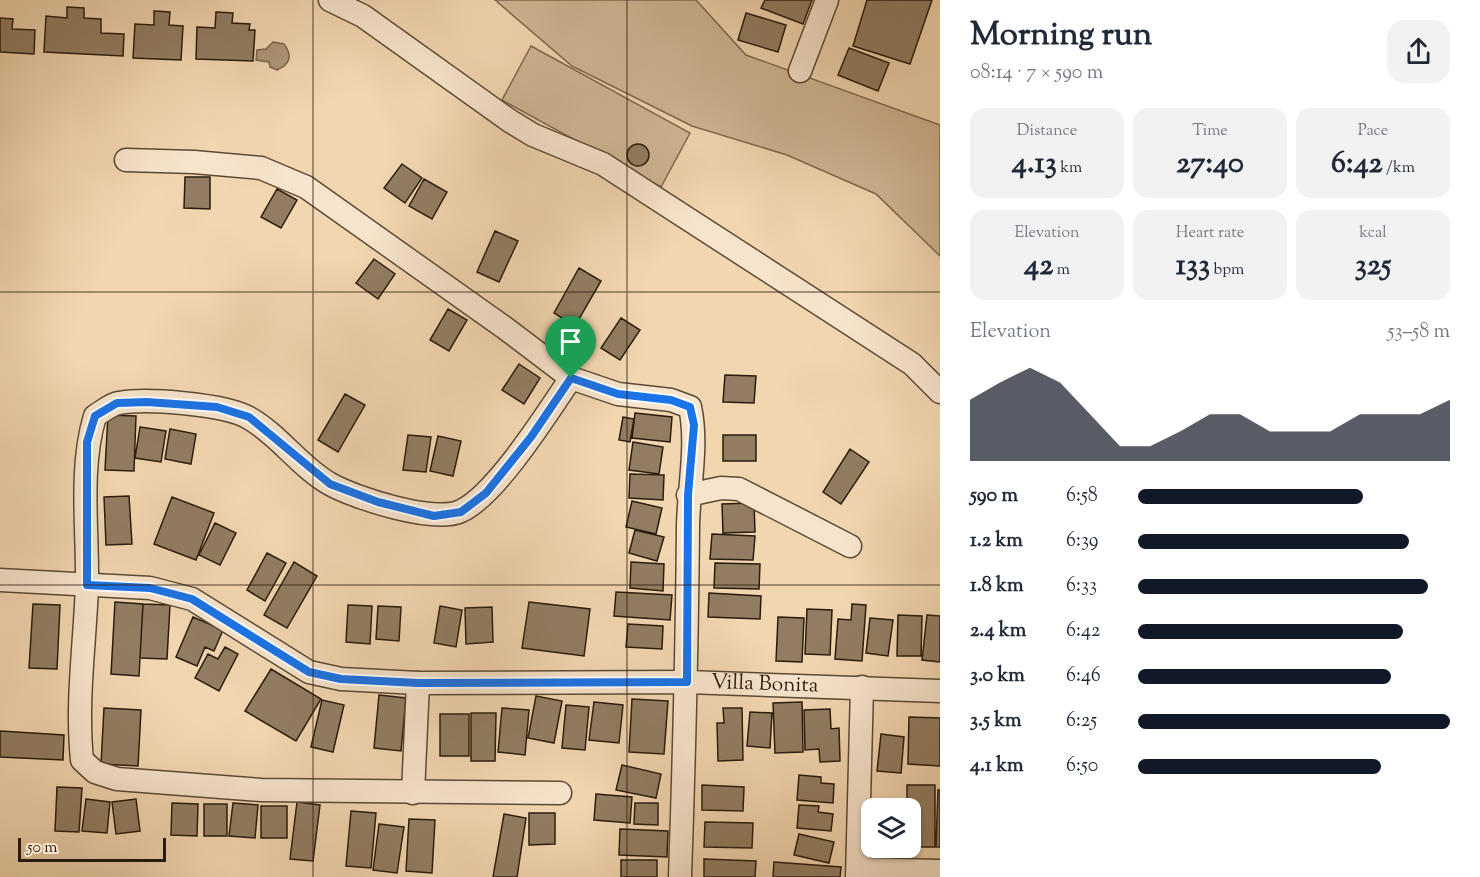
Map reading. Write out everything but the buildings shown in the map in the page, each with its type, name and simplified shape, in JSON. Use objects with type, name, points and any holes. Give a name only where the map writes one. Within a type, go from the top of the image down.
[{"type":"street","points":[[330,0],[363,16],[525,130],[603,164],[912,363],[940,392]]},
{"type":"street","points":[[800,71],[826,0]]},
{"type":"street","points":[[126,160],[194,162],[261,168],[306,188],[505,328],[571,378],[618,394],[671,400],[690,407],[694,425],[688,495],[687,682],[680,877]]},
{"type":"street","points":[[560,793],[261,790],[117,779],[95,772],[82,760],[79,733],[87,585],[87,442],[95,416],[117,403],[147,402],[217,407],[249,417],[330,484],[378,502],[434,516],[461,512],[486,493],[531,437],[571,378]]},
{"type":"street","points":[[688,495],[721,488],[739,489],[850,546]]},
{"type":"street","name":"Villa Bonita","points":[[0,580],[150,588],[192,599],[309,672],[341,679],[418,683],[687,682],[940,691]]},
{"type":"street","points":[[413,793],[418,683]]},
{"type":"street","points":[[862,687],[858,873],[940,871]]},
{"type":"shaded area","points":[[495,0],[696,0],[746,55],[940,125],[940,256],[876,194],[787,155],[692,126],[572,66]]},
{"type":"shaded area","points":[[273,42],[284,44],[289,52],[289,59],[285,65],[277,70],[270,67],[269,62],[256,60],[257,50],[266,49]]},
{"type":"shaded area","points":[[531,46],[690,133],[661,187],[502,100]]},
{"type":"route","points":[[571,378],[618,394],[671,400],[690,407],[694,425],[688,495],[687,682],[418,683],[341,679],[309,672],[192,599],[150,588],[87,585],[87,442],[95,416],[117,403],[147,402],[217,407],[249,417],[330,484],[378,502],[434,516],[461,512],[486,493],[531,437],[571,378]]}]
